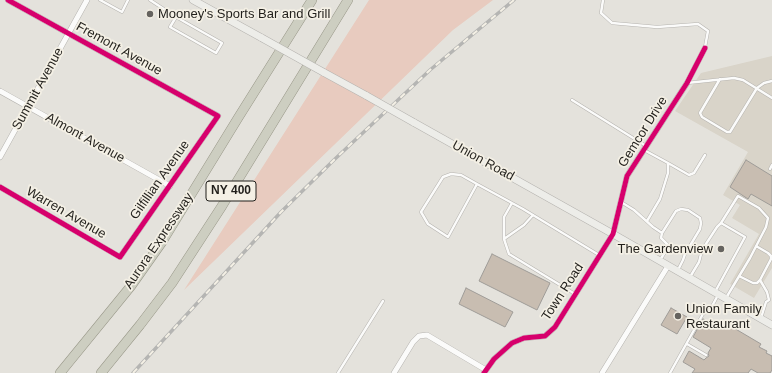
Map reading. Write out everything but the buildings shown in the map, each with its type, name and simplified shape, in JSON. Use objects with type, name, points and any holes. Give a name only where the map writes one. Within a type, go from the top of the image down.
[{"type":"highway","points":[[296,26],[304,0]]},
{"type":"highway","name":"Aurora Expressway","points":[[60,373],[130,286],[162,242],[312,0]]},
{"type":"highway","name":"NY 400","points":[[101,373],[172,283],[226,199],[348,0]]},
{"type":"main road","name":"Union Road","points":[[193,0],[613,234],[772,325]]},
{"type":"street","name":"Fremont Avenue","points":[[8,0],[218,116]]},
{"type":"street","name":"Summit Avenue","points":[[0,157],[87,0]]},
{"type":"street","name":"Gemcor Drive","points":[[613,234],[627,176],[687,83],[705,48]]},
{"type":"street","name":"Almont Avenue","points":[[0,91],[170,186]]},
{"type":"street","name":"Gilfillian Avenue","points":[[120,257],[218,116]]},
{"type":"street","name":"Warren Avenue","points":[[0,188],[120,257]]},
{"type":"street","name":"Town Road","points":[[394,373],[413,342],[419,336],[427,335],[485,372],[494,359],[512,343],[524,338],[545,336],[554,328],[613,234]]},
{"type":"street","points":[[602,373],[668,266]]},
{"type":"lane","points":[[100,0],[122,12],[128,0]]},
{"type":"lane","points":[[150,0],[176,17],[222,43],[216,53],[170,27],[176,17]]},
{"type":"lane","points":[[603,0],[601,14],[612,23],[657,27],[698,24],[708,31],[705,48]]},
{"type":"lane","points":[[687,83],[734,78],[743,80],[772,98]]},
{"type":"lane","points":[[720,79],[700,113],[702,117],[727,132],[730,132],[757,88],[764,83],[772,81]]},
{"type":"lane","points":[[572,100],[668,163],[689,175],[694,173],[705,155]]},
{"type":"lane","points":[[647,221],[660,199],[668,173],[668,163]]},
{"type":"lane","points":[[477,184],[448,237],[428,224],[421,212],[443,177],[451,174],[461,175],[533,215],[600,255]]},
{"type":"lane","points":[[690,278],[699,262],[702,250],[738,196],[759,208],[768,218],[766,227],[726,299]]},
{"type":"lane","points":[[621,201],[647,221],[653,228],[662,233]]},
{"type":"lane","points":[[512,203],[504,217],[504,239],[509,254],[575,294]]},
{"type":"lane","points":[[678,271],[685,254],[700,228],[701,223],[700,218],[688,210],[682,209],[676,211],[662,233],[661,238],[669,246],[685,254]]},
{"type":"lane","points":[[504,239],[524,225],[533,215]]},
{"type":"lane","points":[[670,373],[703,314],[711,308],[745,237],[721,223]]},
{"type":"lane","points":[[660,261],[669,246]]},
{"type":"lane","points":[[739,276],[753,283],[757,283],[760,280],[771,259],[771,256],[756,246]]},
{"type":"lane","points":[[760,280],[767,292],[769,300],[772,302]]},
{"type":"lane","points":[[761,318],[766,302],[769,300]]},
{"type":"lane","points":[[338,373],[383,301]]},
{"type":"lane","points":[[687,344],[706,355]]},
{"type":"shaded area","points":[[369,0],[493,0],[453,30],[184,290]]},
{"type":"shaded area","points":[[772,56],[772,268],[754,298],[730,284],[759,234],[732,218],[740,205],[723,195],[748,152],[675,111],[701,73]]},
{"type":"railway","points":[[133,373],[281,212],[336,158],[430,70],[514,0]]},
{"type":"cycle path","points":[[0,187],[120,257],[218,116],[8,0]]},
{"type":"cycle path","points":[[484,373],[494,359],[512,343],[524,338],[545,336],[555,327],[613,234],[627,176],[687,83],[705,48]]},
{"type":"place","name":"Mooney's Sports Bar and Grill","points":[[150,14]]},
{"type":"place","name":"The Gardenview","points":[[721,249]]},
{"type":"place","name":"Union Family Restaurant","points":[[678,316]]}]
